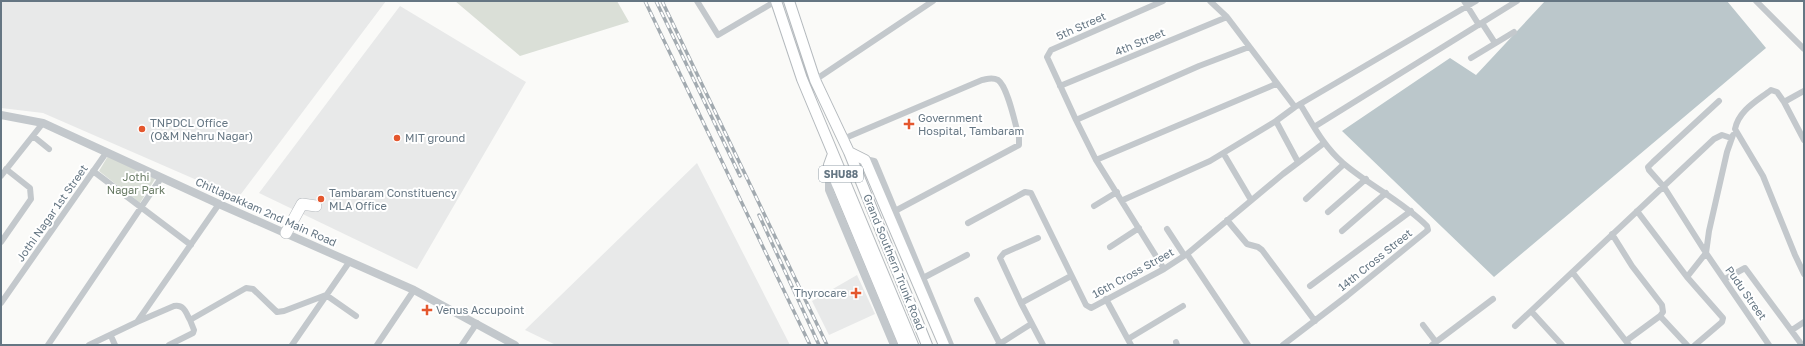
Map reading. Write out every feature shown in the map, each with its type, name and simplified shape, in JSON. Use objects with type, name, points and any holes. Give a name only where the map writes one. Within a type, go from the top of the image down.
[{"type":"highway","points":[[286,233],[302,204],[316,206]]},
{"type":"main road","name":"Grand Southern Trunk Road","points":[[776,1],[802,79],[913,345]]},
{"type":"main road","name":"Grand Southern Trunk Road","points":[[789,1],[815,80],[849,152],[927,345]]},
{"type":"main road","points":[[849,152],[867,163],[944,345]]},
{"type":"main road","points":[[833,154],[829,164],[904,345]]},
{"type":"street","points":[[697,1],[718,35],[776,1]]},
{"type":"street","points":[[815,80],[933,1]]},
{"type":"street","name":"5th Street","points":[[1060,86],[1047,57],[1051,50],[1163,1]]},
{"type":"street","name":"14th Cross Street","points":[[1210,1],[1227,17],[1276,84],[1298,105],[1314,126],[1324,143],[1344,164],[1410,211],[1427,226],[1428,230],[1283,345]]},
{"type":"street","points":[[1123,200],[1210,161],[1276,121],[1298,105],[1465,4],[1476,1]]},
{"type":"street","points":[[1314,126],[1517,1]]},
{"type":"street","points":[[1756,1],[1804,49]]},
{"type":"street","points":[[1465,4],[1495,43]]},
{"type":"street","name":"4th Street","points":[[1060,86],[1227,17]]},
{"type":"street","points":[[1471,58],[1514,32]]},
{"type":"street","points":[[1076,120],[1199,66],[1249,47]]},
{"type":"street","points":[[843,139],[982,80],[991,78],[994,79],[1004,88],[1019,137],[1019,145],[895,211]]},
{"type":"street","points":[[1096,160],[1276,84]]},
{"type":"street","points":[[1060,86],[1096,160],[1123,200],[1164,269]]},
{"type":"street","points":[[1687,277],[1706,253],[1709,231],[1731,138],[1739,118],[1746,110],[1771,90],[1777,92],[1804,140]]},
{"type":"street","points":[[1784,102],[1804,91]]},
{"type":"street","name":"Pudu Street","points":[[1719,101],[1650,165],[1649,170],[1664,186],[1706,253],[1769,345]]},
{"type":"street","name":"Chitlapakkam 2nd Main Road","points":[[1,115],[43,123],[219,204],[350,260],[414,290],[515,345]]},
{"type":"street","points":[[1276,121],[1298,162]]},
{"type":"street","points":[[1,176],[43,123]]},
{"type":"street","points":[[1735,129],[1763,176],[1794,255],[1804,274]]},
{"type":"street","points":[[1516,326],[1612,234],[1718,136],[1722,135],[1731,138]]},
{"type":"street","points":[[32,136],[48,149]]},
{"type":"street","name":"16th Cross Street","points":[[968,222],[1024,192],[1028,191],[1031,193],[1071,276],[1089,308],[1164,269],[1185,254],[1298,162],[1324,143]]},
{"type":"street","name":"Jothi Nagar 1st Street","points":[[1,303],[106,153]]},
{"type":"street","points":[[1225,156],[1251,200]]},
{"type":"street","points":[[867,163],[874,162],[950,345]]},
{"type":"street","points":[[829,164],[829,190],[894,345]]},
{"type":"street","points":[[1306,199],[1344,164]]},
{"type":"street","points":[[1,242],[32,196],[30,188],[6,169]]},
{"type":"street","points":[[93,171],[191,245]]},
{"type":"street","points":[[48,345],[161,178]]},
{"type":"street","points":[[1328,212],[1366,179]]},
{"type":"street","points":[[1094,206],[1117,192]]},
{"type":"street","points":[[1342,231],[1386,193]]},
{"type":"street","points":[[137,322],[219,204]]},
{"type":"street","points":[[1310,286],[1410,211]]},
{"type":"street","points":[[1637,212],[1687,277],[1723,318],[1722,322],[1695,345]]},
{"type":"street","points":[[1227,220],[1247,244],[1258,247],[1262,250],[1315,321]]},
{"type":"street","points":[[1110,247],[1140,228]]},
{"type":"street","points":[[1167,229],[1248,345]]},
{"type":"street","points":[[1573,273],[1627,343],[1660,316],[1663,312],[1662,305],[1632,266],[1612,234]]},
{"type":"street","points":[[1038,238],[1004,253],[1000,258],[1031,324],[1043,345]]},
{"type":"street","points":[[923,278],[967,255]]},
{"type":"street","points":[[292,345],[350,260]]},
{"type":"street","points":[[1725,280],[1744,268],[1802,345]]},
{"type":"street","points":[[1021,303],[1071,276]]},
{"type":"street","points":[[190,320],[246,288],[253,289],[277,312],[284,311],[326,295]]},
{"type":"street","points":[[377,345],[414,290]]},
{"type":"street","points":[[326,295],[356,316]]},
{"type":"street","points":[[1106,299],[1129,342],[1183,306]]},
{"type":"street","points":[[1423,325],[1434,344],[1494,299]]},
{"type":"street","points":[[977,300],[999,344],[1031,324]]},
{"type":"street","points":[[89,345],[111,336],[137,322],[178,306],[183,308],[194,330],[193,333],[169,345]]},
{"type":"street","points":[[1531,311],[1562,345]]},
{"type":"street","points":[[1660,316],[1687,345]]},
{"type":"street","points":[[1792,330],[1804,322]]},
{"type":"street","points":[[462,345],[477,323]]},
{"type":"street","points":[[111,336],[115,345]]},
{"type":"shaded area","points":[[1,1],[386,1],[238,198],[43,113],[1,108]]},
{"type":"shaded area","points":[[1545,1],[1727,1],[1766,48],[1494,277],[1342,131],[1450,58],[1476,75]]},
{"type":"shaded area","name":"MIT ground","points":[[400,6],[526,82],[417,269],[259,193]]},
{"type":"shaded area","points":[[697,163],[790,345],[556,345],[525,330]]},
{"type":"shaded area","points":[[857,275],[875,314],[829,335],[812,301]]},
{"type":"green space","points":[[455,1],[617,1],[629,22],[520,56]]},
{"type":"green space","name":"Jothi Nagar Park","points":[[108,156],[155,179],[140,203],[99,171]]},
{"type":"railway","points":[[645,1],[810,345]]},
{"type":"railway","points":[[656,1],[740,176]]},
{"type":"railway","points":[[662,1],[827,345]]},
{"type":"railway","points":[[759,215],[819,345]]},
{"type":"place","name":"Government Hospital, Tambaram","points":[[909,124]]},
{"type":"place","name":"TNPDCL Office (O&M Nehru Nagar)","points":[[142,129]]},
{"type":"place","name":"MIT ground","points":[[397,138]]},
{"type":"place","name":"Tambaram Constituency MLA Office","points":[[321,199]]},
{"type":"place","name":"Thyrocare","points":[[856,293]]},
{"type":"place","name":"Venus Accupoint","points":[[427,310]]}]
